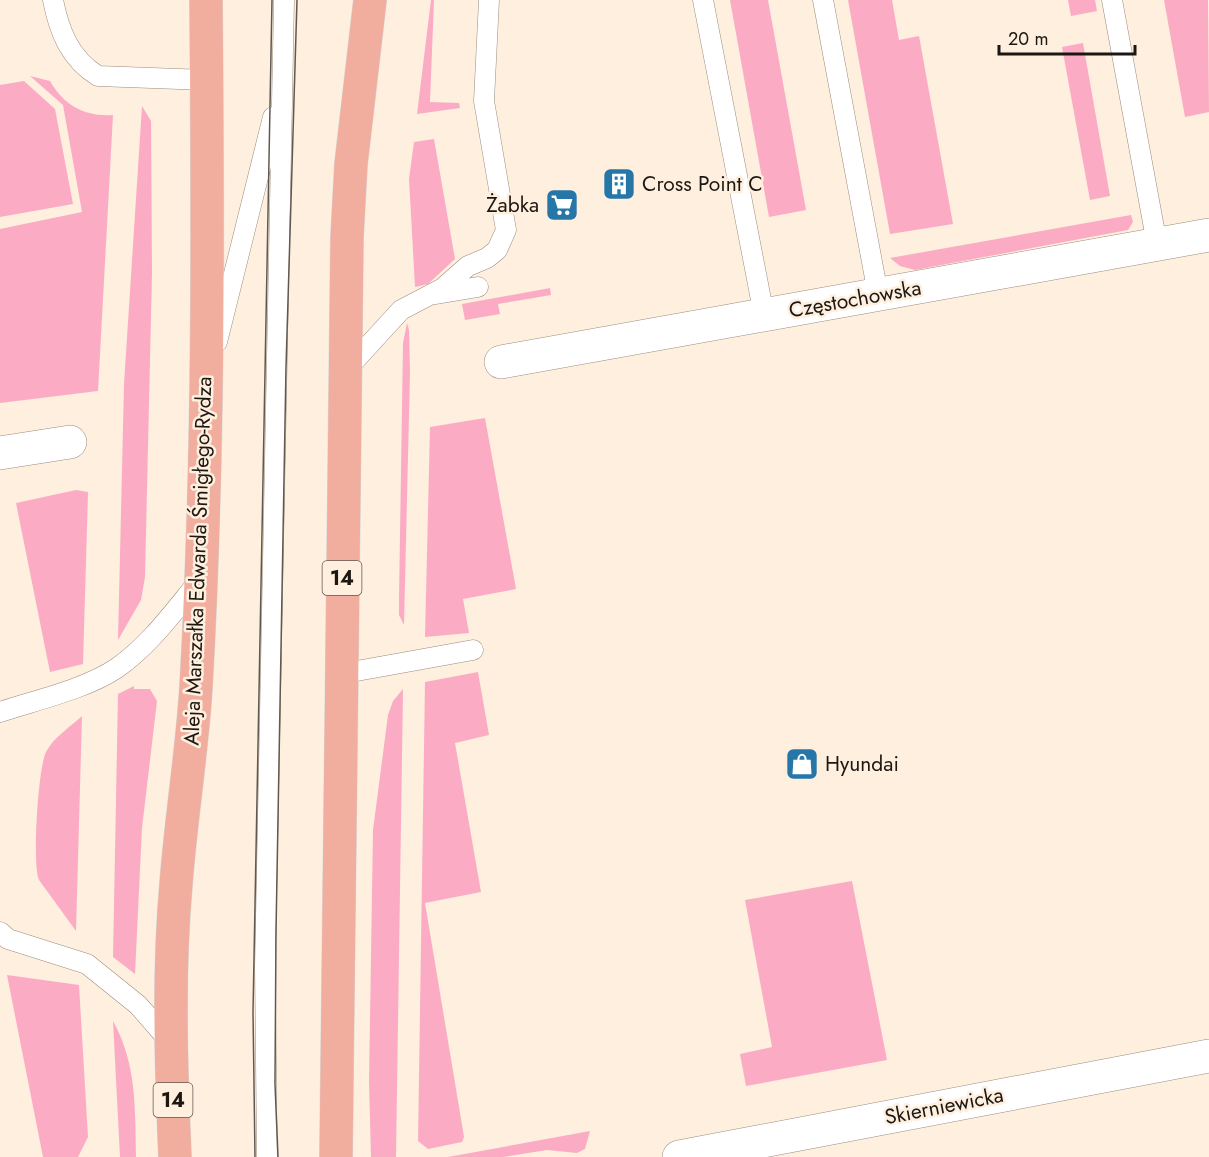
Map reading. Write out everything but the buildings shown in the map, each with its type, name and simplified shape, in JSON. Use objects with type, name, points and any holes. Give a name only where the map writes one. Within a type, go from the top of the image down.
[{"type":"main road","name":"Aleja Marszałka Edwarda Śmigłego-Rydza","points":[[175,1157],[172,1044],[176,885],[196,690],[206,404],[206,0]]},
{"type":"main road","name":"14","points":[[336,1157],[340,674],[351,164],[370,0]]},
{"type":"street","name":"Częstochowska","points":[[501,362],[1209,235]]},
{"type":"street","points":[[0,453],[70,442]]},
{"type":"street","name":"Skierniewicka","points":[[679,1157],[1209,1056]]},
{"type":"lane","points":[[53,0],[56,16],[73,54],[84,67],[98,76],[206,80]]},
{"type":"lane","points":[[267,1157],[265,967],[285,0]]},
{"type":"lane","points":[[345,371],[396,315],[410,304],[430,295],[468,266],[488,258],[497,250],[506,230],[484,101],[489,0]]},
{"type":"lane","points":[[703,0],[764,315]]},
{"type":"lane","points":[[823,0],[878,294]]},
{"type":"lane","points":[[1112,0],[1157,244]]},
{"type":"lane","points":[[206,404],[217,342],[269,136],[283,67]]},
{"type":"lane","points":[[430,295],[478,287]]},
{"type":"lane","points":[[0,712],[82,684],[118,667],[153,635],[201,578]]},
{"type":"lane","points":[[340,674],[473,650]]},
{"type":"lane","points":[[3,940],[87,964],[138,1005],[172,1044]]},
{"type":"shaded area","points":[[431,0],[434,0],[430,102],[459,103],[460,108],[417,114]]},
{"type":"shaded area","points":[[730,0],[768,0],[806,210],[769,217]]},
{"type":"shaded area","points":[[848,0],[892,0],[899,40],[919,36],[953,224],[890,234]]},
{"type":"shaded area","points":[[1068,0],[1095,0],[1097,11],[1071,16]]},
{"type":"shaded area","points":[[1164,0],[1208,0],[1209,112],[1185,117]]},
{"type":"shaded area","points":[[1083,43],[1110,196],[1090,200],[1062,47]]},
{"type":"shaded area","points":[[30,76],[50,81],[62,97],[85,112],[113,115],[98,391],[0,403],[0,229],[82,212],[63,105]]},
{"type":"shaded area","points":[[24,81],[55,109],[73,204],[0,217],[0,85]]},
{"type":"shaded area","points":[[142,106],[151,121],[152,273],[145,577],[141,600],[118,640],[124,384]]},
{"type":"shaded area","points":[[434,139],[455,259],[428,284],[415,287],[409,179],[414,142]]},
{"type":"shaded area","points":[[1131,215],[1133,222],[1128,230],[915,270],[900,266],[890,258]]},
{"type":"shaded area","points":[[550,288],[551,295],[498,304],[500,314],[465,320],[462,304]]},
{"type":"shaded area","points":[[407,323],[410,373],[404,625],[399,615],[399,599],[403,343]]},
{"type":"shaded area","points":[[485,418],[516,589],[463,599],[469,633],[425,637],[430,427]]},
{"type":"shaded area","points":[[76,490],[88,492],[83,664],[50,672],[16,503]]},
{"type":"shaded area","points":[[478,672],[489,735],[455,743],[481,892],[425,903],[464,1137],[462,1142],[428,1149],[418,1141],[425,682]]},
{"type":"shaded area","points":[[134,686],[134,689],[150,689],[157,701],[142,828],[135,974],[113,957],[118,694]]},
{"type":"shaded area","points":[[403,689],[396,1157],[371,1157],[369,1082],[373,830],[388,715],[393,701]]},
{"type":"shaded area","points":[[82,716],[76,931],[39,880],[36,837],[38,796],[46,752],[57,737]]},
{"type":"shaded area","points":[[852,881],[887,1060],[746,1086],[740,1054],[772,1047],[745,900]]},
{"type":"shaded area","points":[[7,975],[79,985],[88,1137],[78,1157],[43,1157]]},
{"type":"shaded area","points":[[113,1021],[121,1037],[131,1070],[135,1104],[136,1157],[120,1157]]},
{"type":"shaded area","points":[[590,1131],[585,1149],[577,1153],[547,1150],[503,1157],[448,1157]]},
{"type":"tram line","points":[[255,1157],[253,1012],[272,0]]},
{"type":"tram line","points":[[278,1157],[275,1084],[276,931],[286,367],[297,0]]},
{"type":"place","name":"Cross Point C","points":[[619,184]]},
{"type":"place","name":"Żabka","points":[[562,205]]},
{"type":"place","name":"Hyundai","points":[[802,764]]}]
